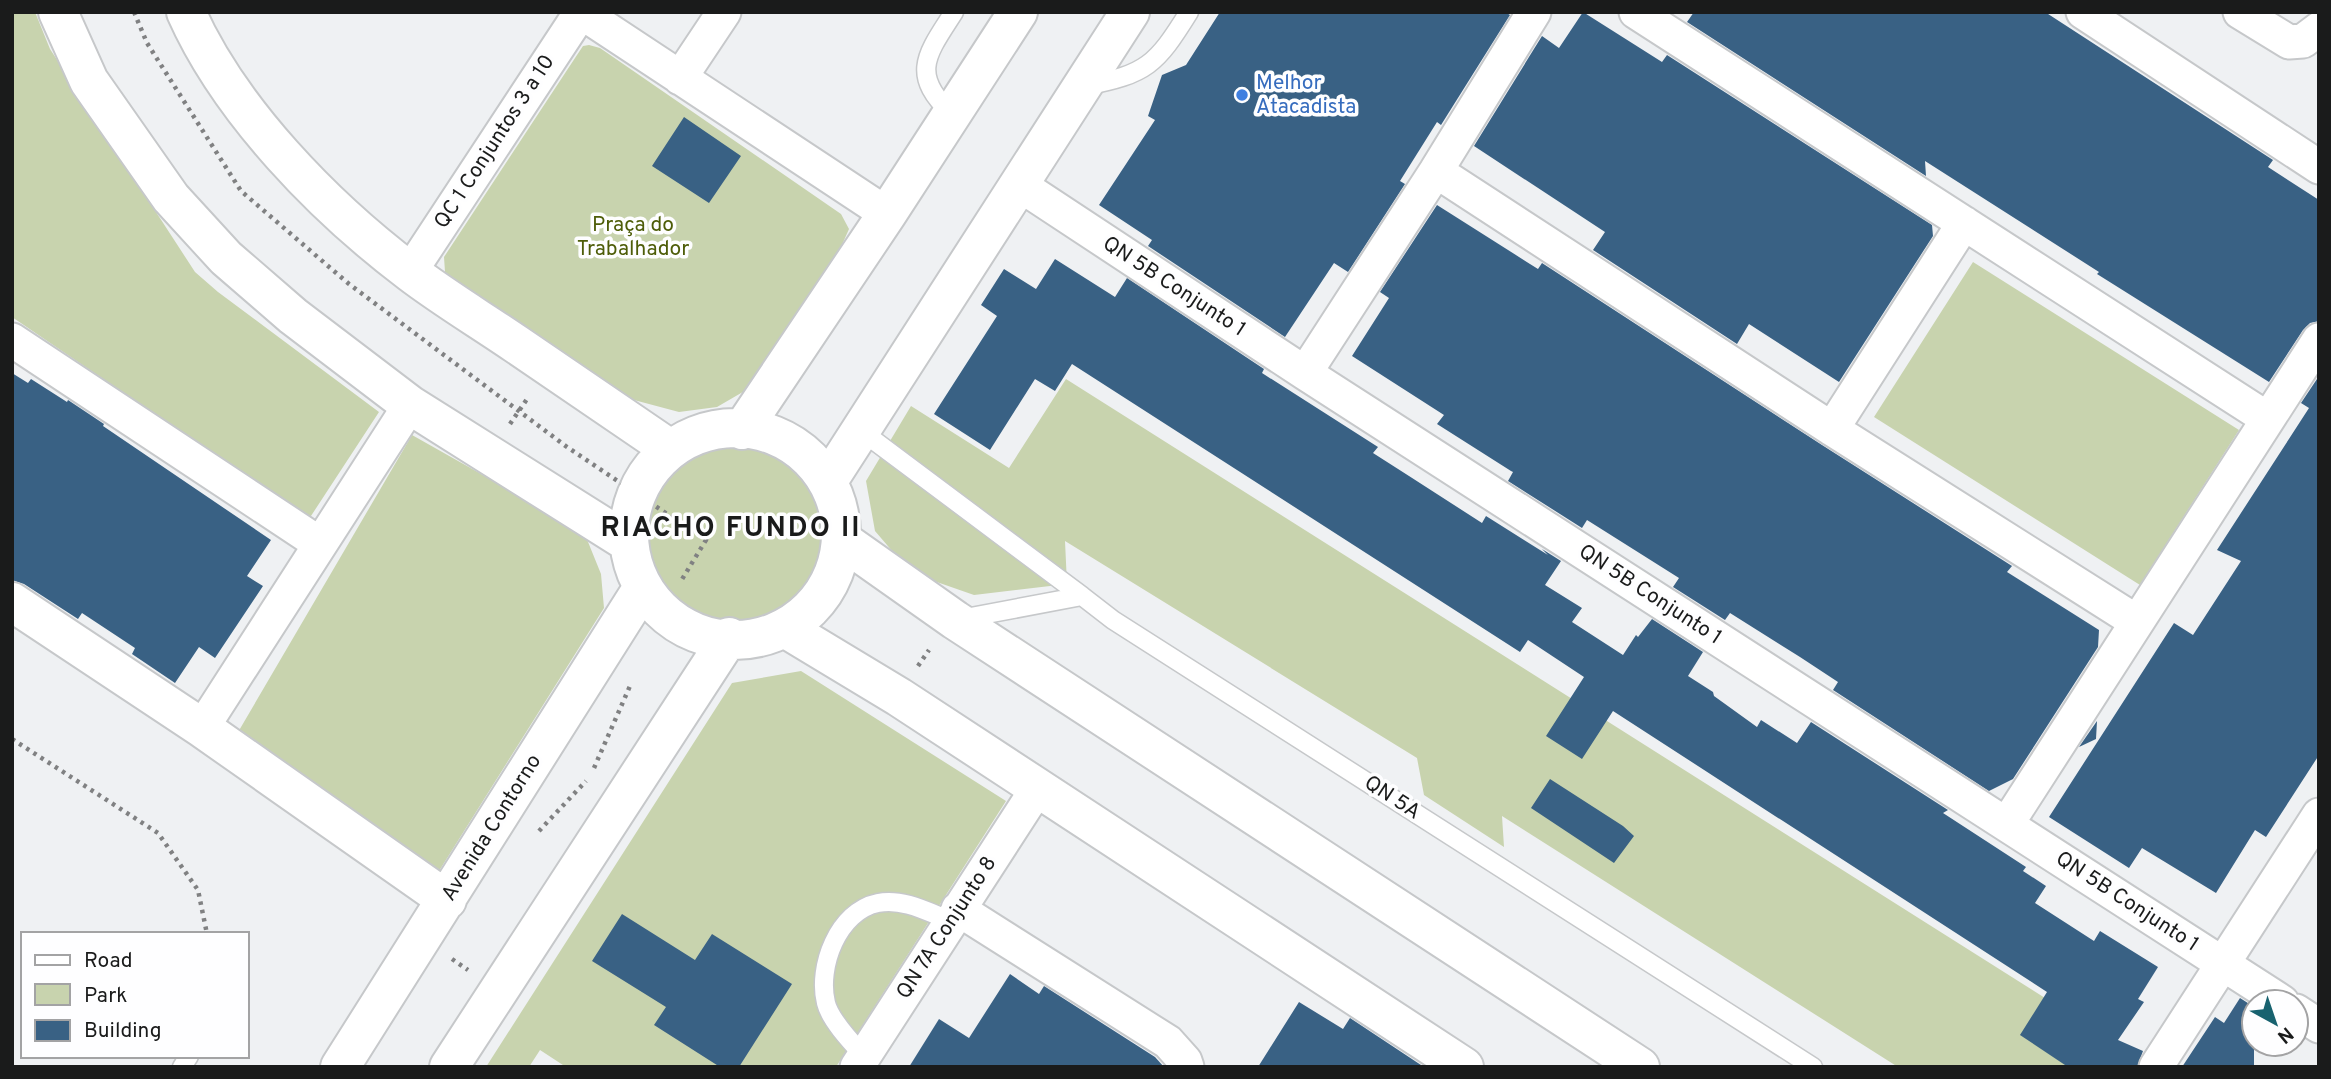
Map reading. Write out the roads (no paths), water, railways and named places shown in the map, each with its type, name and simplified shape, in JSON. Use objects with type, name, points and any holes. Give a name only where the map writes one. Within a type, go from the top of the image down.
[{"type":"main road","points":[[58,12],[89,81],[171,198],[226,258],[293,316],[410,405],[626,541]]},
{"type":"main road","points":[[186,12],[195,33],[228,88],[283,155],[345,217],[410,272],[670,449]]},
{"type":"main road","points":[[742,430],[1018,12]]},
{"type":"main road","points":[[828,481],[1130,12]]},
{"type":"main road","points":[[730,429],[742,430],[782,440],[800,450],[821,470],[828,481],[839,513],[843,541],[839,563],[827,590],[809,613],[788,630],[729,637],[683,626],[662,612],[636,579],[626,541],[628,513],[634,493],[640,481],[663,453],[694,435],[730,429]]},
{"type":"main road","points":[[843,541],[952,618],[1640,1067]]},
{"type":"main road","name":"Avenida Contorno","points":[[340,1067],[642,589]]},
{"type":"main road","points":[[12,601],[202,728],[447,900]]},
{"type":"main road","points":[[788,630],[899,697],[1464,1067]]},
{"type":"main road","points":[[449,1067],[729,637]]},
{"type":"street","points":[[581,12],[887,214]]},
{"type":"street","name":"QC 1 Conjuntos 3 a 10","points":[[410,272],[581,12]]},
{"type":"street","points":[[680,78],[724,12]]},
{"type":"street","points":[[1305,373],[1436,172],[1534,12]]},
{"type":"street","points":[[1636,12],[2268,419]]},
{"type":"street","points":[[2083,12],[2319,167]]},
{"type":"street","points":[[2240,12],[2289,42],[2304,41],[2319,29]]},
{"type":"street","points":[[1436,172],[1832,429],[2137,622]]},
{"type":"street","name":"QN 5B Conjunto 1","points":[[1020,185],[1305,373],[2260,988]]},
{"type":"street","points":[[1832,429],[1964,223]]},
{"type":"street","points":[[12,340],[320,544]]},
{"type":"street","points":[[2007,824],[2319,340]]},
{"type":"street","points":[[202,728],[410,405]]},
{"type":"street","name":"QN 7A Conjunto 8","points":[[861,1061],[1037,789]]},
{"type":"street","points":[[2156,1067],[2319,815]]},
{"type":"street","points":[[955,915],[1168,1042],[1187,1067]]},
{"type":"lane","points":[[952,114],[938,101],[928,84],[926,65],[932,46],[954,12]]},
{"type":"lane","points":[[1082,87],[1122,79],[1150,65],[1169,44],[1189,12]]},
{"type":"lane","name":"QN 5A","points":[[860,430],[1125,627],[1813,1067]]},
{"type":"lane","points":[[952,618],[1082,596]]},
{"type":"lane","points":[[861,1061],[826,1005],[825,970],[838,931],[857,911],[879,903],[904,903],[955,915]]},
{"type":"place","name":"Melhor Atacadista","points":[[1242,95]]},
{"type":"district","name":"RIACHO FUNDO II","points":[[731,529]]},
{"type":"park label","name":"Praça do Trabalhador","points":[[633,237]]}]
